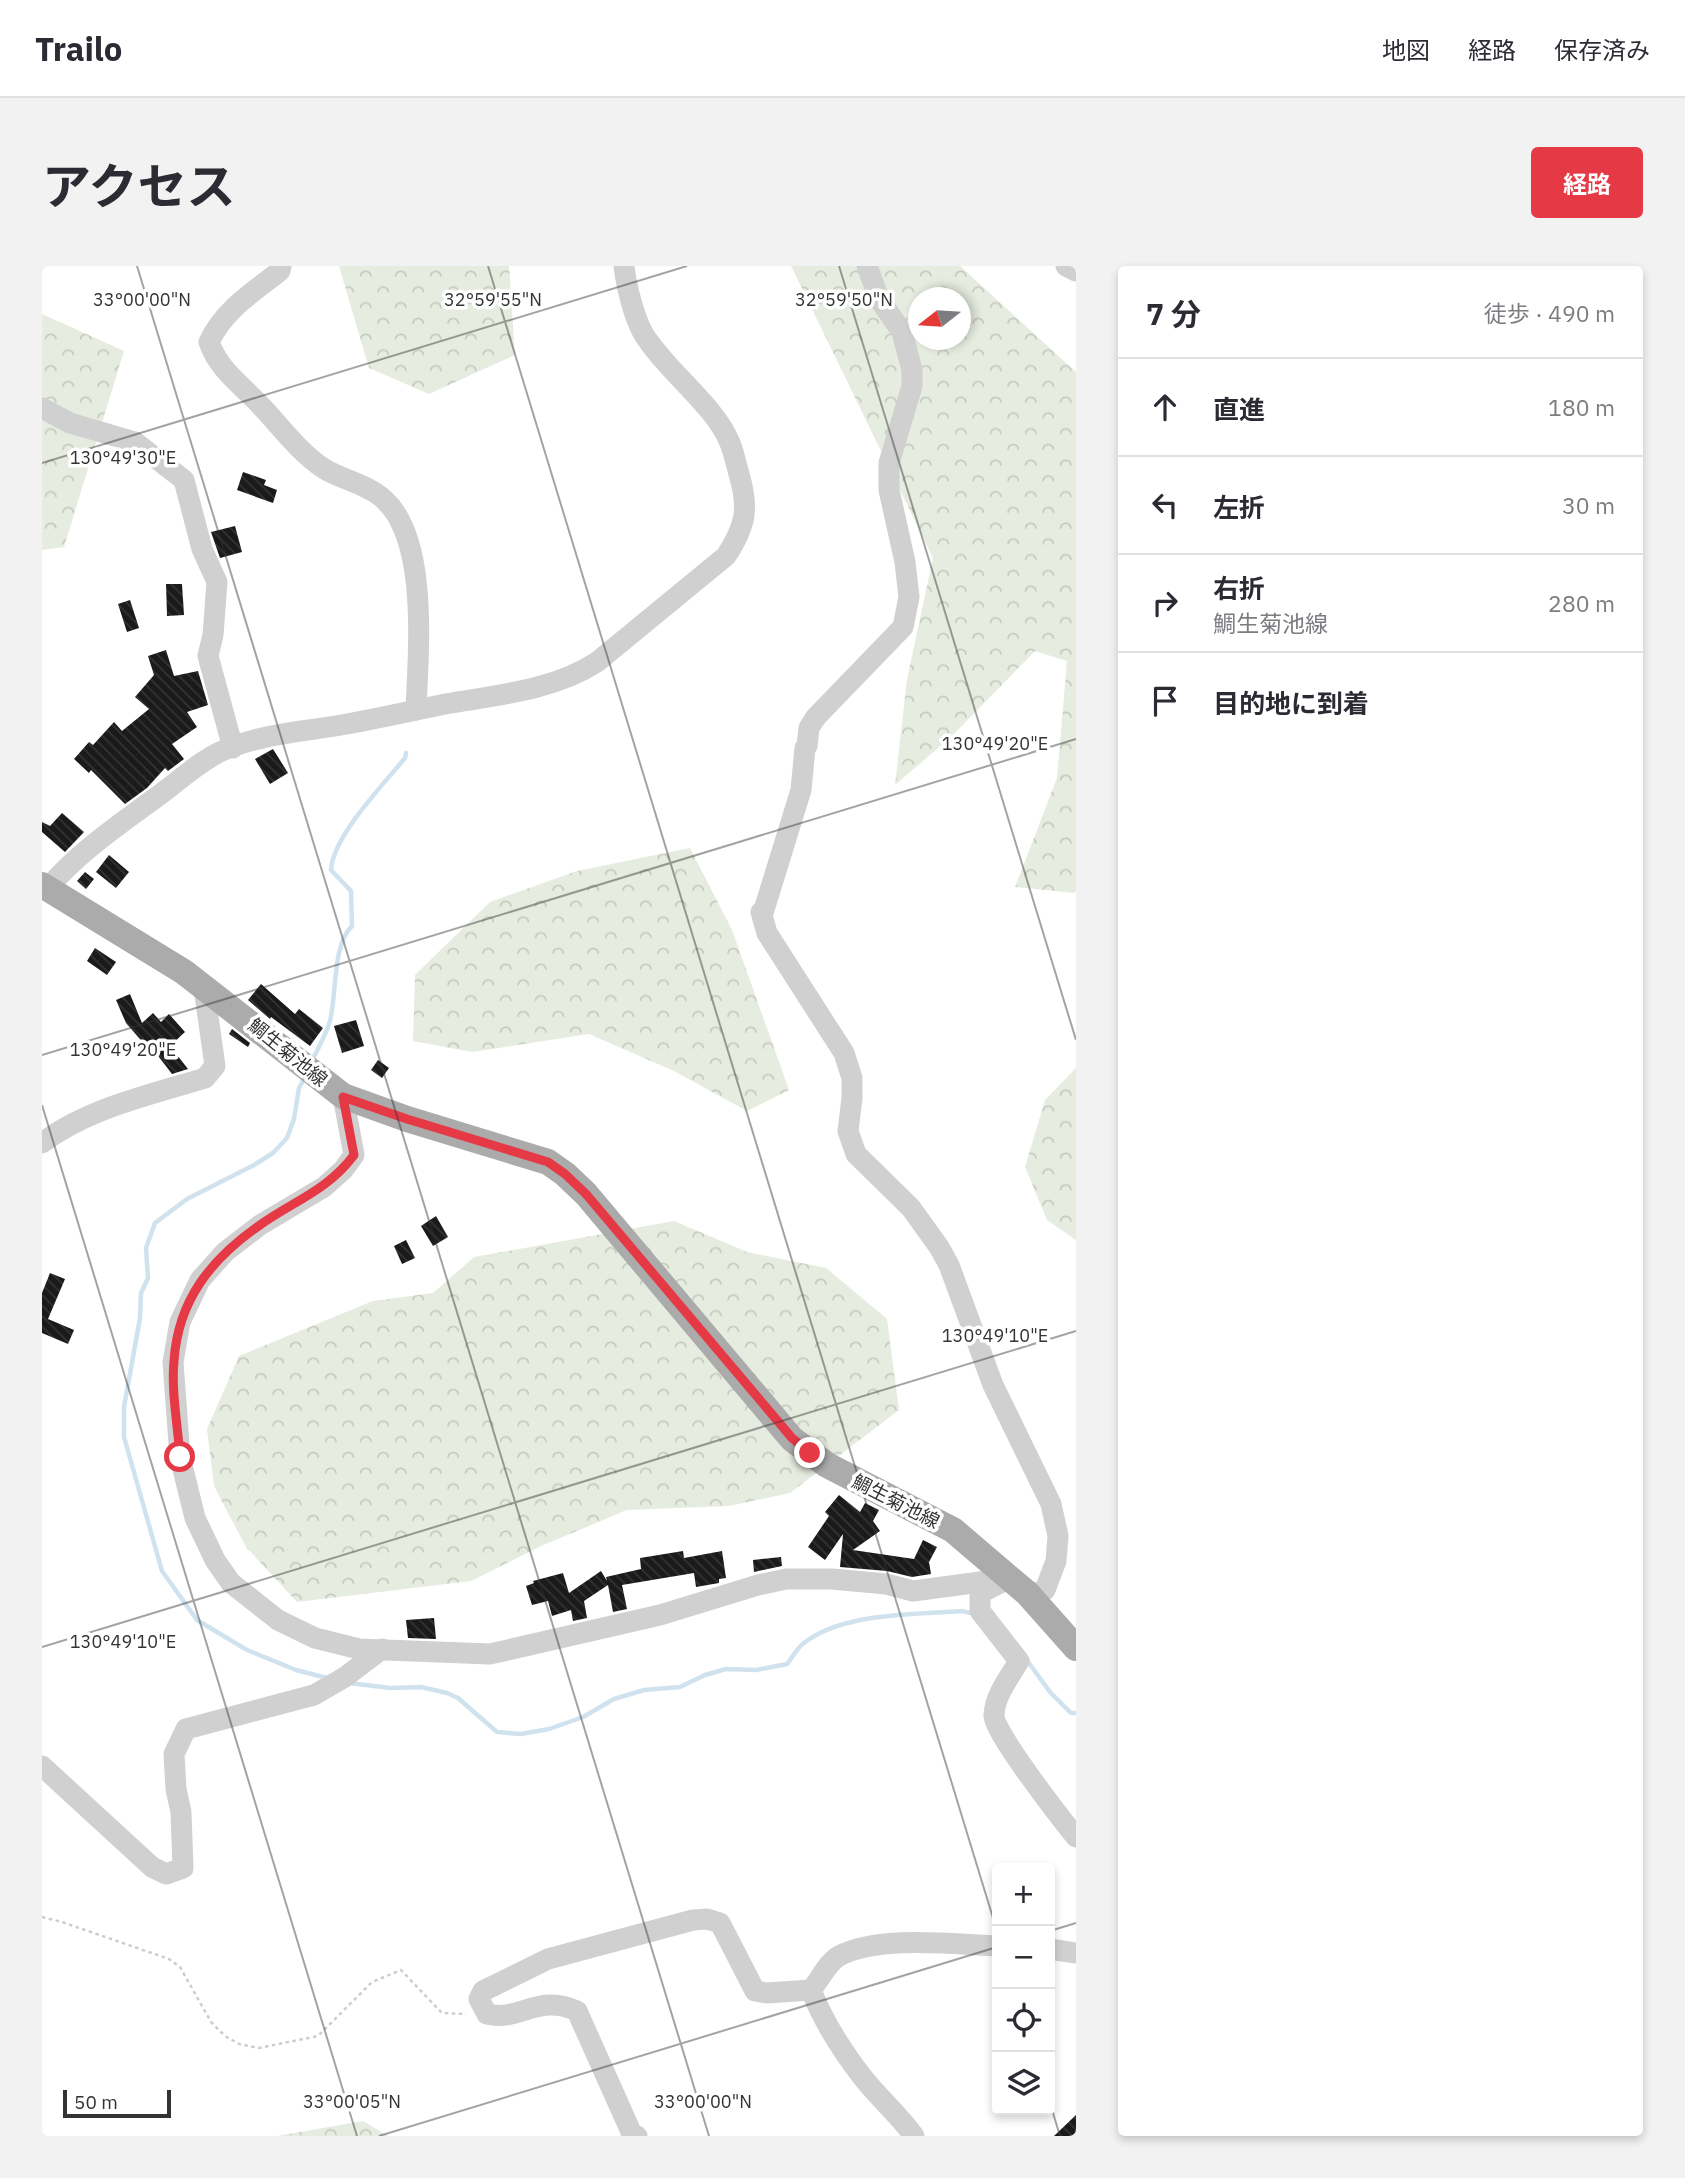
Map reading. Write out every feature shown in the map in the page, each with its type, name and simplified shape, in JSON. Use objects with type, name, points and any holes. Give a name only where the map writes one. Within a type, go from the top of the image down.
[{"type":"main road","name":"鯛生菊池線","points":[[45,886],[184,972],[232,1007],[343,1097],[548,1162],[565,1174],[586,1194],[792,1438],[827,1465],[953,1530],[1019,1586],[1076,1647]]},
{"type":"street","points":[[281,266],[280,271],[235,306],[216,327],[209,342],[222,368],[247,390],[307,455],[323,468],[380,496],[398,516],[415,562],[418,586],[416,710]]},
{"type":"street","points":[[45,886],[67,865],[222,751],[287,731],[337,726],[529,690],[576,675],[597,662],[726,555],[744,522],[745,496],[730,442],[718,423],[642,332],[625,280],[624,266]]},
{"type":"street","points":[[343,1097],[354,1155],[343,1170],[324,1187],[260,1225],[225,1252],[200,1280],[180,1322],[173,1362],[180,1457],[195,1518],[215,1560],[231,1583],[278,1620],[315,1638],[359,1649],[491,1654],[660,1615],[786,1579],[886,1584],[913,1591],[1019,1586],[1045,1590],[1056,1561],[1058,1536],[1051,1504],[993,1385],[949,1265],[939,1247],[911,1208],[856,1154],[848,1130],[852,1078],[844,1054],[837,1038],[767,933],[761,912],[763,913],[774,883],[801,790],[809,728],[816,717],[903,627],[909,597],[905,562],[889,490],[889,463],[912,386],[912,370],[902,332],[879,299],[867,266]]},
{"type":"street","points":[[1066,266],[1076,271]]},
{"type":"street","points":[[42,408],[70,423],[135,442],[184,480],[202,549],[217,582],[213,635],[208,656],[233,748]]},
{"type":"street","points":[[42,1143],[56,1132],[98,1112],[205,1078],[215,1066],[204,988]]},
{"type":"street","points":[[1019,1586],[980,1593],[980,1611],[1019,1661],[999,1695],[993,1718],[1004,1743],[1076,1837]]},
{"type":"street","points":[[42,1766],[152,1867],[166,1874],[183,1868],[181,1812],[173,1754],[186,1729],[314,1695],[345,1677],[382,1649]]},
{"type":"street","points":[[637,2136],[632,2134],[577,2011],[564,2005],[549,2004],[497,2017],[487,2014],[480,1999],[482,1992],[548,1959],[693,1920],[707,1919],[720,1923],[755,1991],[767,1993],[811,1990],[839,1956],[880,1944],[992,1946]]},
{"type":"street","points":[[1055,1950],[1076,1954]]},
{"type":"street","points":[[811,1990],[824,2021],[858,2070],[914,2136]]},
{"type":"path","points":[[42,1917],[169,1959],[180,1967],[211,2022],[225,2036],[239,2044],[259,2048],[318,2036],[372,1982],[401,1970],[442,2013],[487,2014]]},
{"type":"green space","points":[[339,266],[509,266],[515,355],[429,394],[369,368]]},
{"type":"green space","points":[[791,266],[960,266],[1076,372],[1074,893],[1015,887],[1057,778],[1067,661],[1035,651],[952,736],[895,785],[907,679],[933,558]]},
{"type":"green space","points":[[42,314],[124,351],[64,547],[42,550]]},
{"type":"green space","points":[[690,848],[732,930],[789,1090],[747,1111],[674,1071],[589,1034],[472,1052],[413,1041],[415,975],[490,902],[577,871]]},
{"type":"green space","points":[[1076,1068],[1076,1240],[1047,1220],[1025,1167],[1045,1100]]},
{"type":"green space","points":[[674,1221],[747,1252],[826,1268],[887,1319],[899,1410],[790,1493],[729,1506],[627,1510],[541,1546],[471,1581],[297,1602],[246,1547],[214,1486],[207,1429],[239,1356],[373,1301],[433,1293],[474,1257]]},
{"type":"green space","points":[[363,2121],[388,2136],[277,2136]]},
{"type":"building","points":[[243,472],[266,480],[264,485],[277,490],[273,503],[237,490]]},
{"type":"building","points":[[235,526],[242,552],[220,558],[211,532]]},
{"type":"building","points":[[166,584],[182,584],[184,615],[167,616]]},
{"type":"building","points":[[130,600],[139,628],[127,632],[118,604]]},
{"type":"building","points":[[166,650],[174,676],[198,671],[208,705],[187,712],[197,727],[172,744],[184,759],[168,771],[165,768],[147,788],[125,804],[91,770],[89,773],[74,759],[89,742],[93,745],[114,722],[122,731],[149,709],[135,697],[154,675],[148,656]]},
{"type":"building","points":[[273,749],[288,773],[270,784],[255,759]]},
{"type":"building","points":[[62,813],[84,832],[65,852],[42,832],[42,822],[50,826]]},
{"type":"building","points":[[109,855],[129,872],[116,888],[96,872]]},
{"type":"building","points":[[85,872],[94,879],[86,889],[77,881]]},
{"type":"building","points":[[95,948],[116,962],[107,975],[87,961]]},
{"type":"building","points":[[261,984],[295,1014],[299,1009],[323,1028],[310,1046],[271,1017],[270,1019],[248,1000]]},
{"type":"building","points":[[130,994],[142,1023],[153,1013],[161,1022],[169,1014],[185,1032],[170,1046],[188,1069],[172,1074],[152,1048],[152,1053],[126,1023],[116,1000]]},
{"type":"building","points":[[356,1020],[364,1046],[342,1053],[334,1026]]},
{"type":"building","points":[[232,1029],[250,1043],[248,1047],[229,1034]]},
{"type":"building","points":[[378,1060],[389,1068],[382,1078],[371,1070]]},
{"type":"building","points":[[436,1216],[448,1237],[433,1246],[421,1226]]},
{"type":"building","points":[[406,1240],[415,1258],[402,1264],[394,1246]]},
{"type":"building","points":[[50,1273],[65,1279],[48,1319],[74,1330],[68,1344],[42,1333],[42,1293]]},
{"type":"building","points":[[839,1495],[860,1512],[865,1503],[879,1510],[873,1521],[880,1531],[853,1550],[914,1559],[923,1540],[937,1547],[929,1562],[931,1574],[912,1577],[887,1571],[840,1567],[843,1534],[825,1560],[808,1547],[829,1516],[825,1512]]},
{"type":"building","points":[[683,1551],[684,1558],[722,1551],[726,1578],[719,1579],[719,1583],[696,1587],[694,1573],[622,1585],[627,1609],[613,1612],[608,1585],[584,1601],[587,1618],[573,1621],[571,1610],[552,1616],[548,1601],[532,1605],[526,1586],[534,1583],[533,1581],[563,1573],[569,1593],[601,1571],[607,1581],[606,1577],[641,1569],[640,1558]]},
{"type":"building","points":[[781,1557],[782,1566],[754,1572],[753,1560]]},
{"type":"building","points":[[434,1618],[436,1639],[408,1638],[406,1620]]},
{"type":"building","points":[[1076,2115],[1076,2136],[1054,2136]]},
{"type":"waterway","points":[[312,1061],[330,1021],[338,957],[341,945],[352,926],[351,891],[331,870],[334,857],[349,827],[405,758],[406,753]]},
{"type":"waterway","points":[[304,1079],[299,1088],[294,1119],[287,1138],[273,1153],[187,1199],[155,1223],[146,1248],[148,1278],[141,1293],[140,1318],[124,1407],[124,1437],[162,1571],[197,1620],[247,1650],[296,1670],[327,1678]]},
{"type":"waterway","points":[[349,1683],[390,1688],[421,1687],[447,1693],[458,1698],[497,1732],[521,1734],[549,1729],[583,1717],[614,1699],[644,1690],[680,1687],[726,1669],[756,1670],[787,1664],[804,1643],[839,1625],[901,1615],[962,1611],[975,1614]]},
{"type":"waterway","points":[[1026,1659],[1050,1692],[1071,1713],[1076,1713]]},
{"type":"route","points":[[180,1457],[173,1362],[180,1322],[200,1280],[225,1252],[260,1225],[324,1187],[343,1170],[354,1155],[343,1097],[548,1162],[565,1174],[586,1194],[792,1438],[810,1453]]}]
